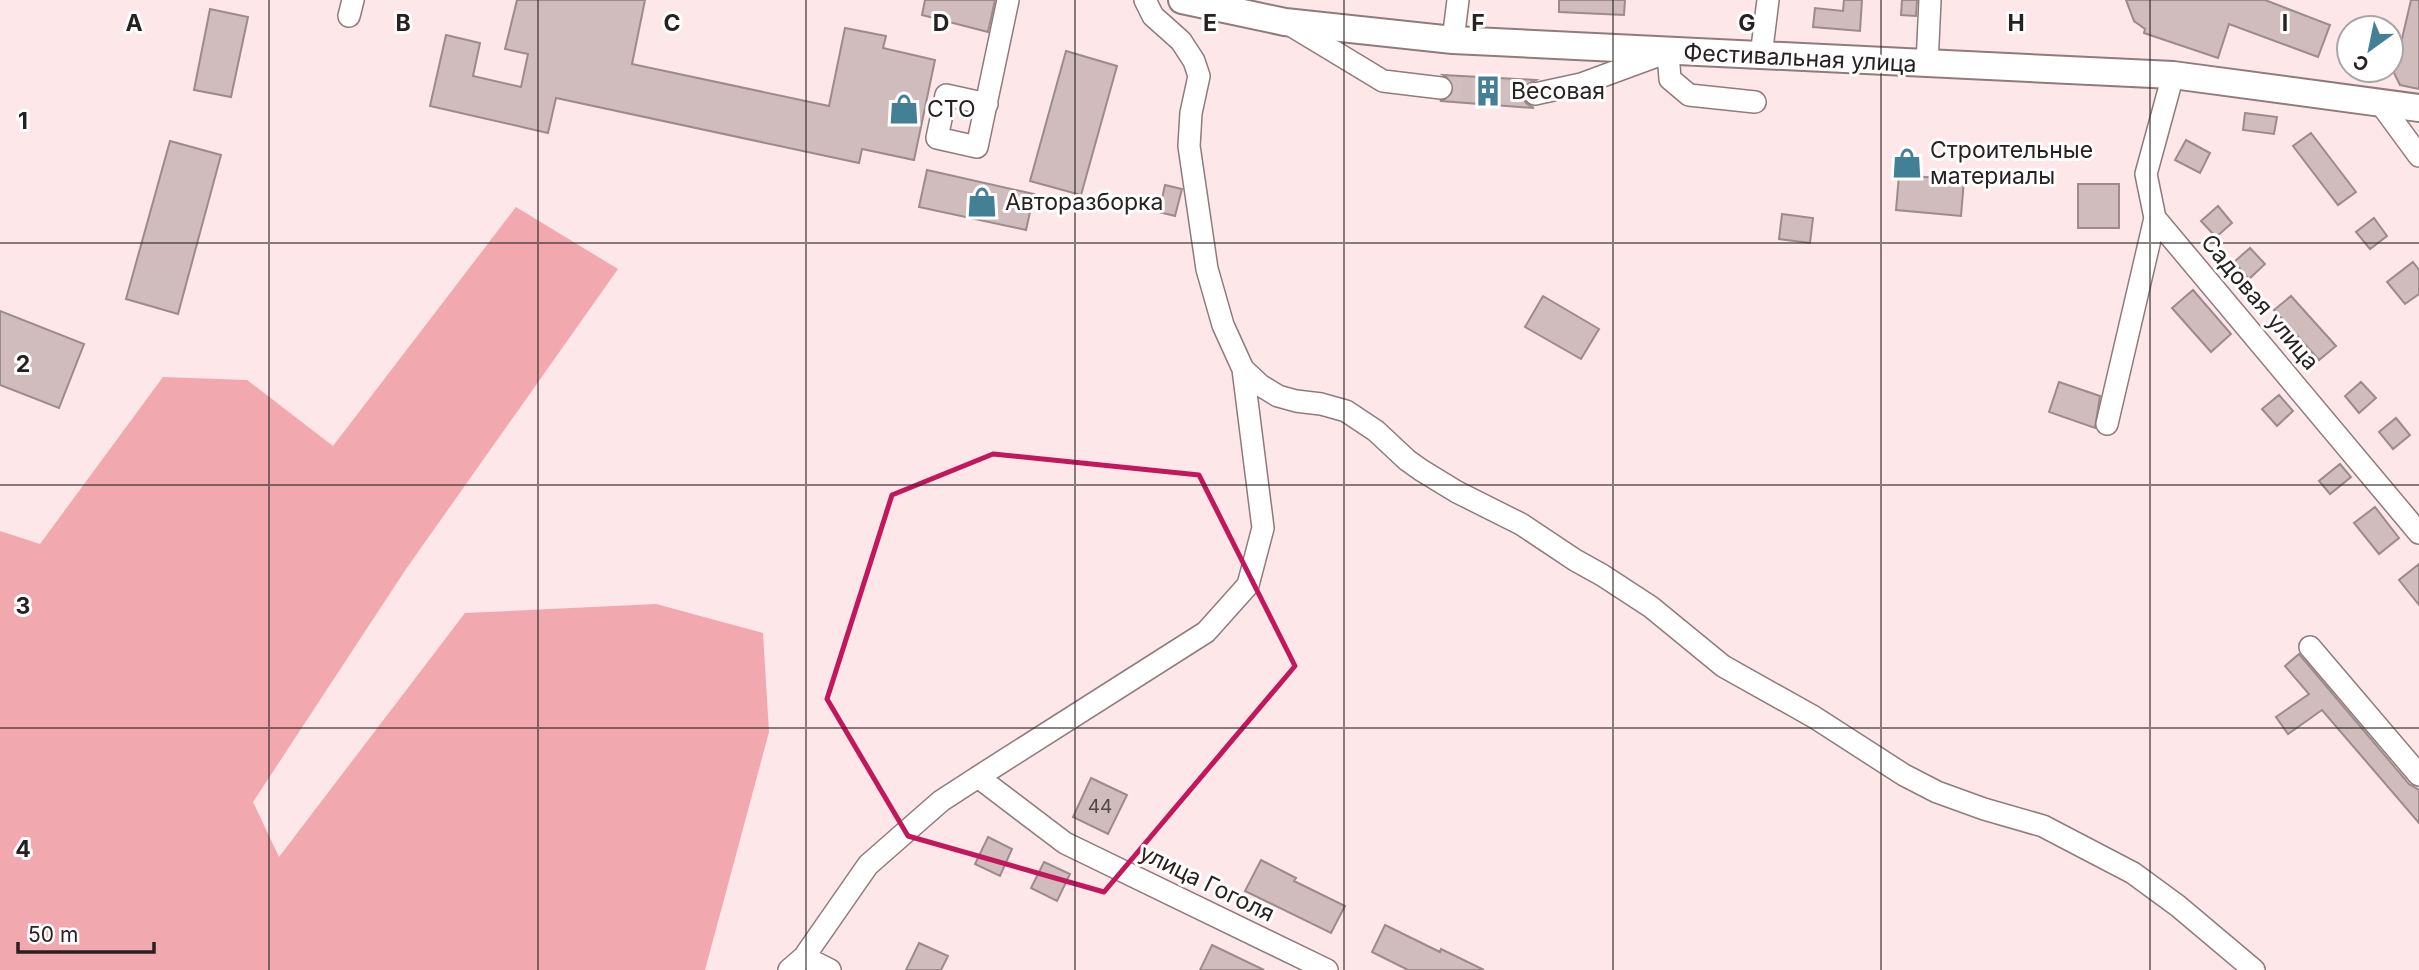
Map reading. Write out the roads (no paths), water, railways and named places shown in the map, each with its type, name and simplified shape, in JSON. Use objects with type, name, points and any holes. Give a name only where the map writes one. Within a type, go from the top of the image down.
[{"type":"main road","name":"Фестивальная улица","points":[[1182,0],[1285,22],[1454,40],[2173,75],[2419,108]]},
{"type":"street","points":[[987,104],[1008,0]]},
{"type":"street","points":[[830,970],[796,964],[868,865],[941,801],[1206,632],[1248,585],[1263,528],[1242,369],[1223,325],[1207,270],[1196,201],[1189,146],[1191,113],[1199,76],[1194,61],[1181,41],[1153,16],[1145,0]]},
{"type":"street","points":[[1454,40],[1458,0]]},
{"type":"street","points":[[1761,56],[1768,0]]},
{"type":"street","points":[[1927,64],[1930,0]]},
{"type":"street","points":[[1285,22],[1383,81],[1441,88]]},
{"type":"street","points":[[1535,94],[1581,84],[1668,52],[1670,79],[1689,95],[1755,102]]},
{"type":"street","name":"Садовая улица","points":[[2173,75],[2146,174],[2155,218],[2419,533]]},
{"type":"street","points":[[2380,103],[2419,156]]},
{"type":"street","points":[[2107,424],[2155,218]]},
{"type":"street","points":[[1242,369],[1260,386],[1278,396],[1346,411],[1377,431],[1421,470],[1457,492],[1521,524],[1602,575],[1651,607],[1723,666],[1814,717],[1905,775],[1937,792],[2043,826],[2133,873],[2178,906],[2254,970]]},
{"type":"street","points":[[2310,647],[2419,775]]},
{"type":"street","name":"улица Гоголя","points":[[978,777],[1065,843],[1327,970]]},
{"type":"tunnel","points":[[1441,88],[1535,94]]},
{"type":"place","name":"Весовая","points":[[1488,91]]},
{"type":"place","name":"СТО","points":[[904,109]]},
{"type":"place","name":"Строительные материалы","points":[[1907,163]]},
{"type":"place","name":"Авторазборка","points":[[982,202]]}]
